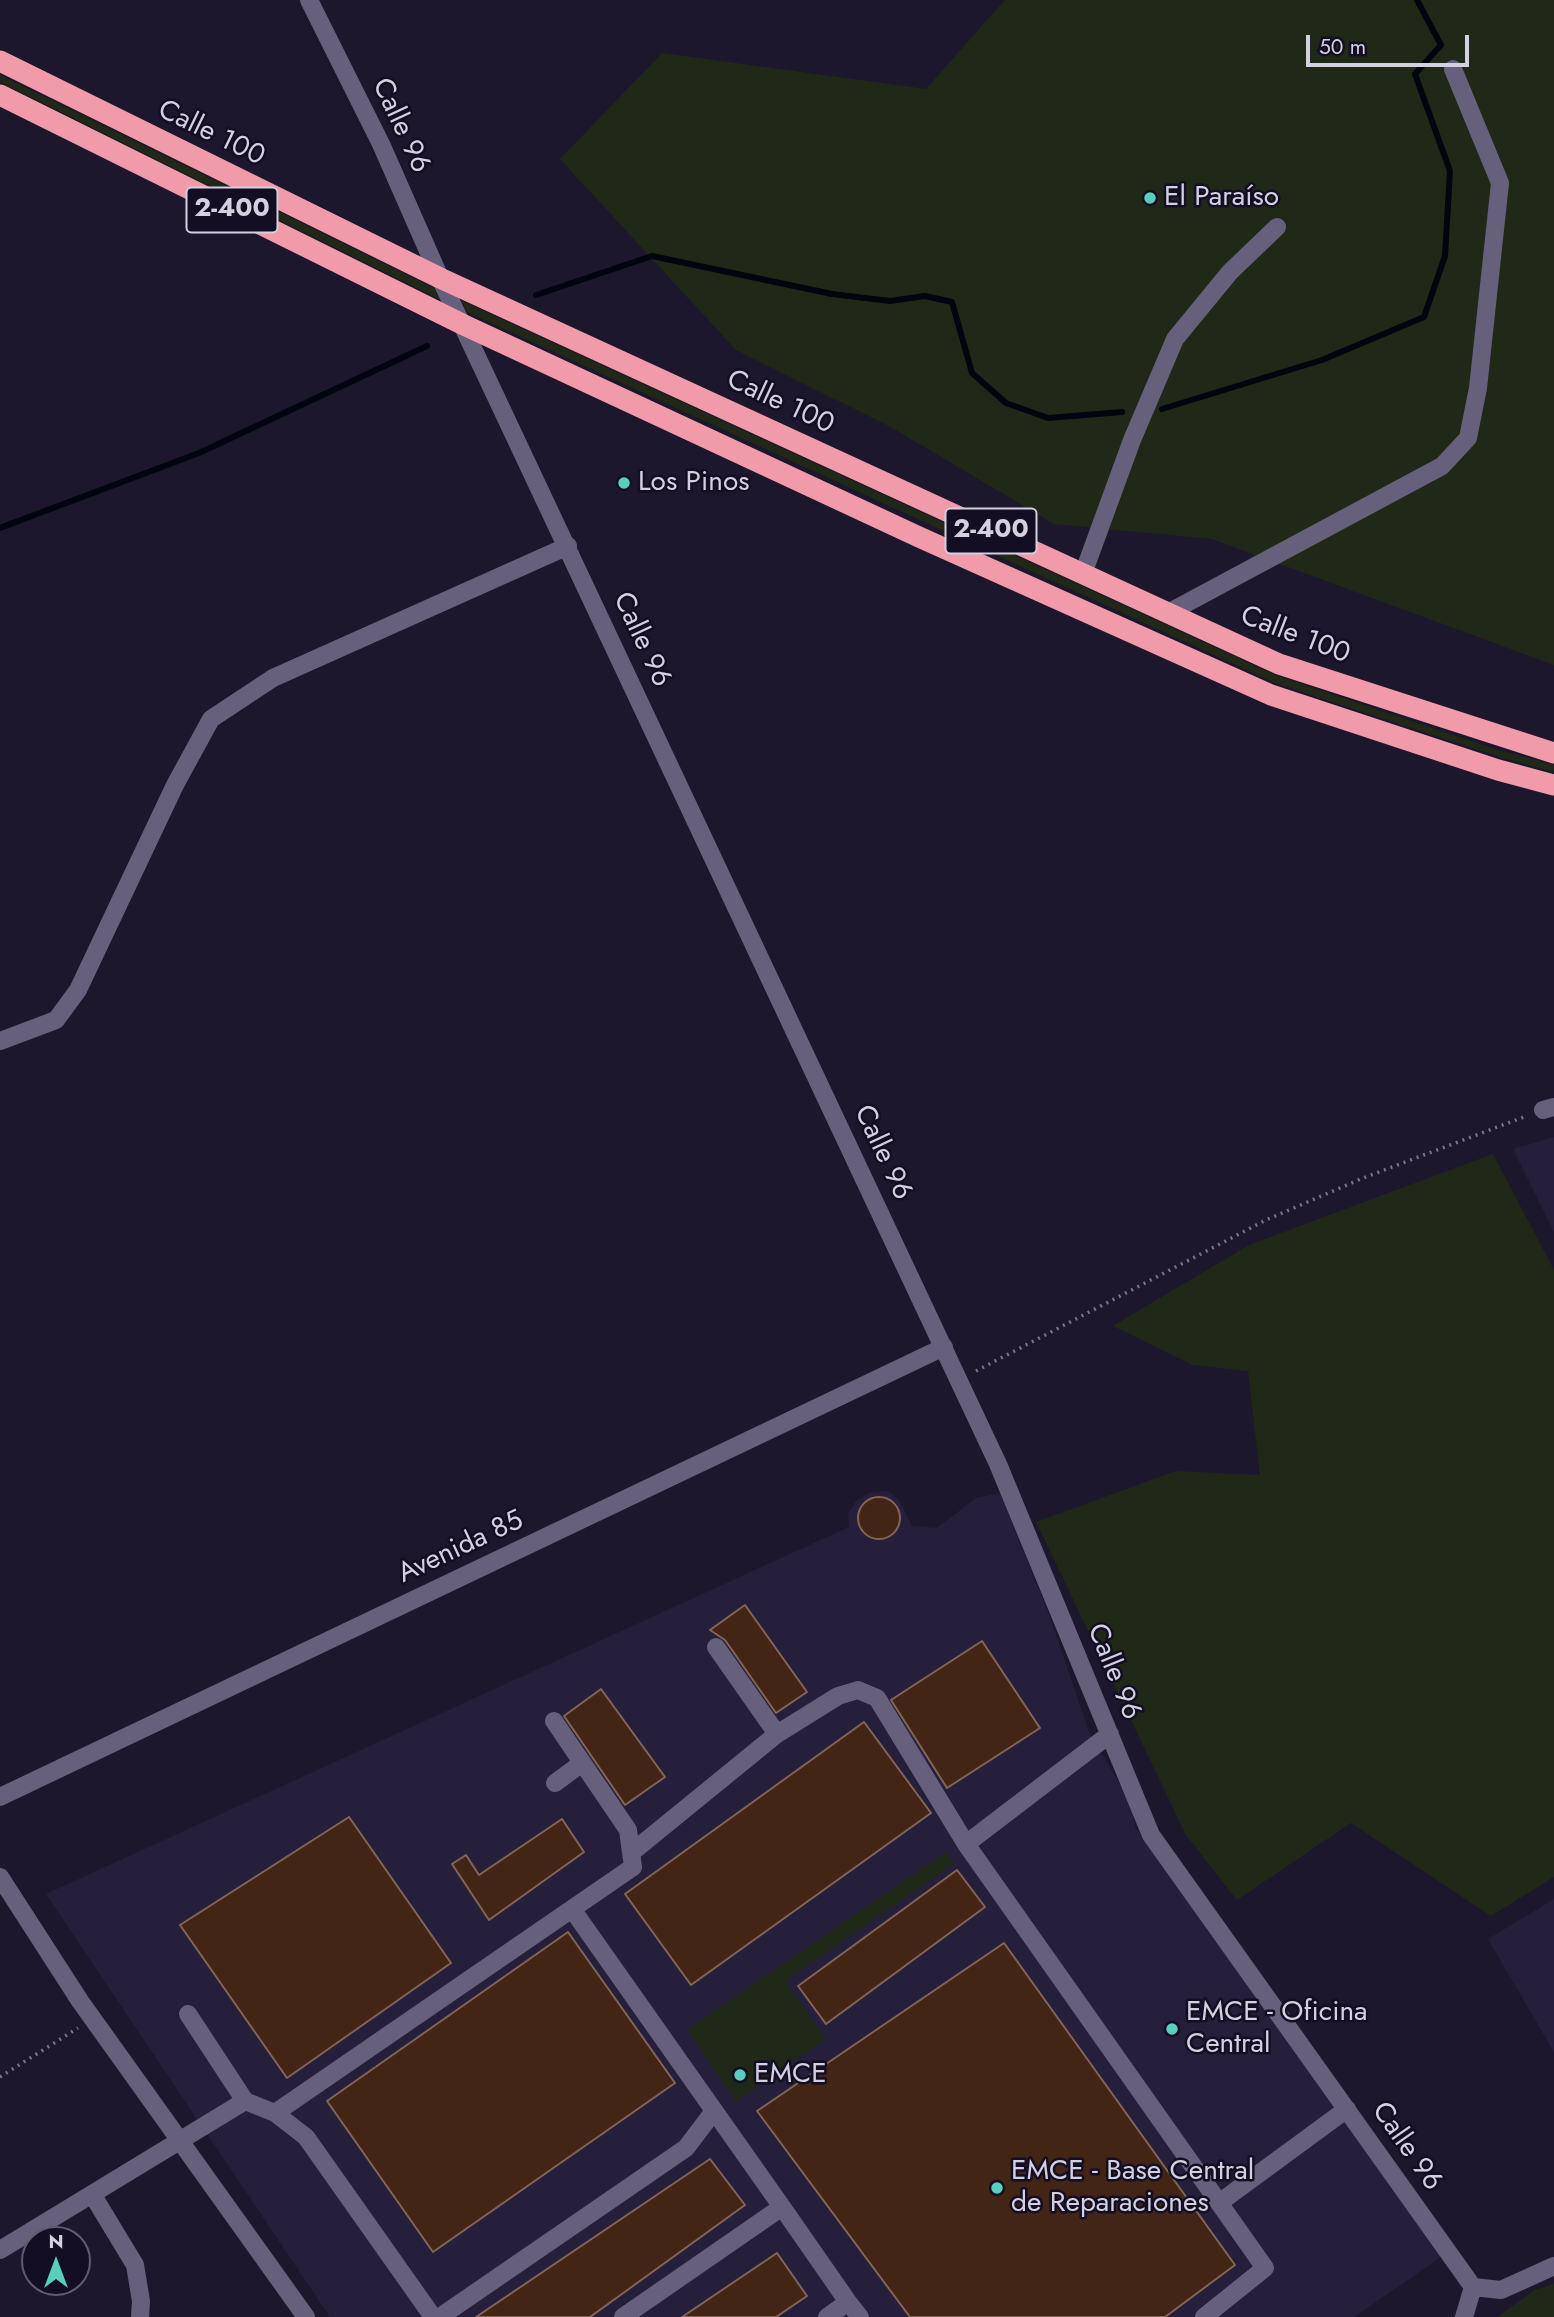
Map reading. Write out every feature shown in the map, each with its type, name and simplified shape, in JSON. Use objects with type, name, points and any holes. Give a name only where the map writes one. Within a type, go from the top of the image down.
[{"type":"highway","name":"Calle 100","points":[[0,61],[440,278],[1279,664],[1554,753]]},
{"type":"highway","name":"Calle 100","points":[[0,95],[464,325],[919,537],[1271,695],[1554,785]]},
{"type":"street","name":"Calle 96","points":[[309,0],[382,144],[440,278],[959,1379],[998,1464],[1151,1835],[1473,2287]]},
{"type":"street","points":[[1168,613],[1442,466],[1468,438],[1475,410],[1500,183],[1453,69]]},
{"type":"street","points":[[1083,574],[1132,440],[1181,331],[1230,272],[1277,227]]},
{"type":"street","points":[[0,1041],[56,1020],[78,990],[175,785],[211,719],[273,678],[568,546]]},
{"type":"street","name":"Avenida 85","points":[[0,1797],[944,1347]]},
{"type":"street","points":[[716,1647],[777,1734]]},
{"type":"street","points":[[631,1853],[777,1734],[838,1696],[858,1690],[877,1698],[966,1844],[1265,2268],[1204,2317]]},
{"type":"street","points":[[275,2113],[633,1867],[628,1830],[554,1721]]},
{"type":"street","points":[[966,1844],[1110,1734]]},
{"type":"street","points":[[555,1783],[582,1763]]},
{"type":"street","points":[[0,1877],[93,2018],[306,2317]]},
{"type":"street","points":[[572,1909],[860,2317]]},
{"type":"street","points":[[188,2014],[245,2101],[275,2113],[306,2137],[433,2317]]},
{"type":"street","points":[[0,2250],[245,2101]]},
{"type":"street","points":[[1219,2203],[1347,2109]]},
{"type":"street","points":[[440,2317],[686,2148],[714,2111]]},
{"type":"street","points":[[92,2194],[135,2265],[141,2301],[140,2317]]},
{"type":"street","points":[[623,2317],[782,2207]]},
{"type":"street","points":[[1464,2317],[1473,2287],[1501,2290],[1554,2266]]},
{"type":"street","points":[[827,2317],[848,2302]]},
{"type":"path","points":[[959,1379],[1266,1220],[1363,1178],[1548,1109]]},
{"type":"path","points":[[0,2077],[93,2018]]},
{"type":"shaded area","points":[[1554,1137],[1554,1232],[1513,1149]]},
{"type":"shaded area","name":"EMCE","points":[[888,1491],[899,1500],[912,1526],[937,1528],[976,1498],[1000,1493],[1051,1620],[1089,1732],[1130,1801],[1135,1827],[1444,2255],[1354,2317],[330,2317],[46,1894],[849,1527],[848,1514],[856,1501],[869,1493]]},
{"type":"shaded area","points":[[1554,1899],[1554,2052],[1488,1939]]},
{"type":"green space","points":[[1005,0],[1554,0],[1554,665],[1212,539],[1054,524],[891,427],[736,350],[560,159],[662,53],[926,89]]},
{"type":"green space","points":[[0,75],[438,290],[441,300],[0,82]]},
{"type":"green space","points":[[462,301],[1275,675],[1495,749],[1554,765],[1554,772],[1503,758],[1275,683],[467,312]]},
{"type":"green space","points":[[1493,1154],[1554,1270],[1554,1877],[1491,1916],[1351,1823],[1237,1900],[1186,1835],[1036,1522],[1176,1471],[1260,1475],[1248,1371],[1193,1365],[1113,1326],[1249,1245]]},
{"type":"green space","points":[[946,1852],[954,1864],[785,1981],[826,2039],[736,2101],[687,2030]]},
{"type":"green space","points":[[1554,2284],[1554,2317],[1497,2317],[1535,2290]]},
{"type":"building","points":[[879,1497],[894,1503],[900,1518],[894,1533],[879,1539],[864,1533],[858,1518],[864,1503]]},
{"type":"building","points":[[745,1605],[807,1692],[776,1713],[725,1640],[710,1630]]},
{"type":"building","points":[[982,1641],[1040,1728],[947,1788],[891,1700]]},
{"type":"building","points":[[601,1689],[665,1777],[625,1805],[564,1716]]},
{"type":"building","points":[[864,1722],[931,1813],[691,1985],[625,1894]]},
{"type":"building","points":[[349,1817],[451,1963],[287,2078],[180,1925]]},
{"type":"building","points":[[562,1819],[584,1852],[489,1920],[452,1864],[466,1855],[479,1875]]},
{"type":"building","points":[[957,1870],[985,1907],[826,2024],[798,1986]]},
{"type":"building","points":[[568,1932],[675,2083],[433,2252],[327,2101]]},
{"type":"building","name":"EMCE - Base Central de Reparaciones","points":[[1004,1943],[1235,2265],[1165,2317],[910,2317],[757,2111]]},
{"type":"building","points":[[710,2159],[745,2205],[590,2317],[476,2317]]},
{"type":"building","points":[[777,2253],[807,2296],[776,2317],[682,2317]]},
{"type":"waterway","points":[[1162,409],[1322,360],[1424,317],[1445,256],[1450,171],[1415,74],[1441,45],[1417,0]]},
{"type":"waterway","points":[[536,295],[652,256],[832,294],[890,301],[925,296],[952,302],[972,373],[1006,403],[1048,418],[1122,412]]},
{"type":"waterway","points":[[0,528],[199,453],[427,346]]},
{"type":"place","name":"El Paraíso","points":[[1150,198]]},
{"type":"place","name":"Los Pinos","points":[[624,483]]},
{"type":"place","name":"EMCE - Oficina Central","points":[[1172,2029]]},
{"type":"place","name":"EMCE","points":[[740,2075]]},
{"type":"place","name":"EMCE - Base Central de Reparaciones","points":[[997,2188]]}]
